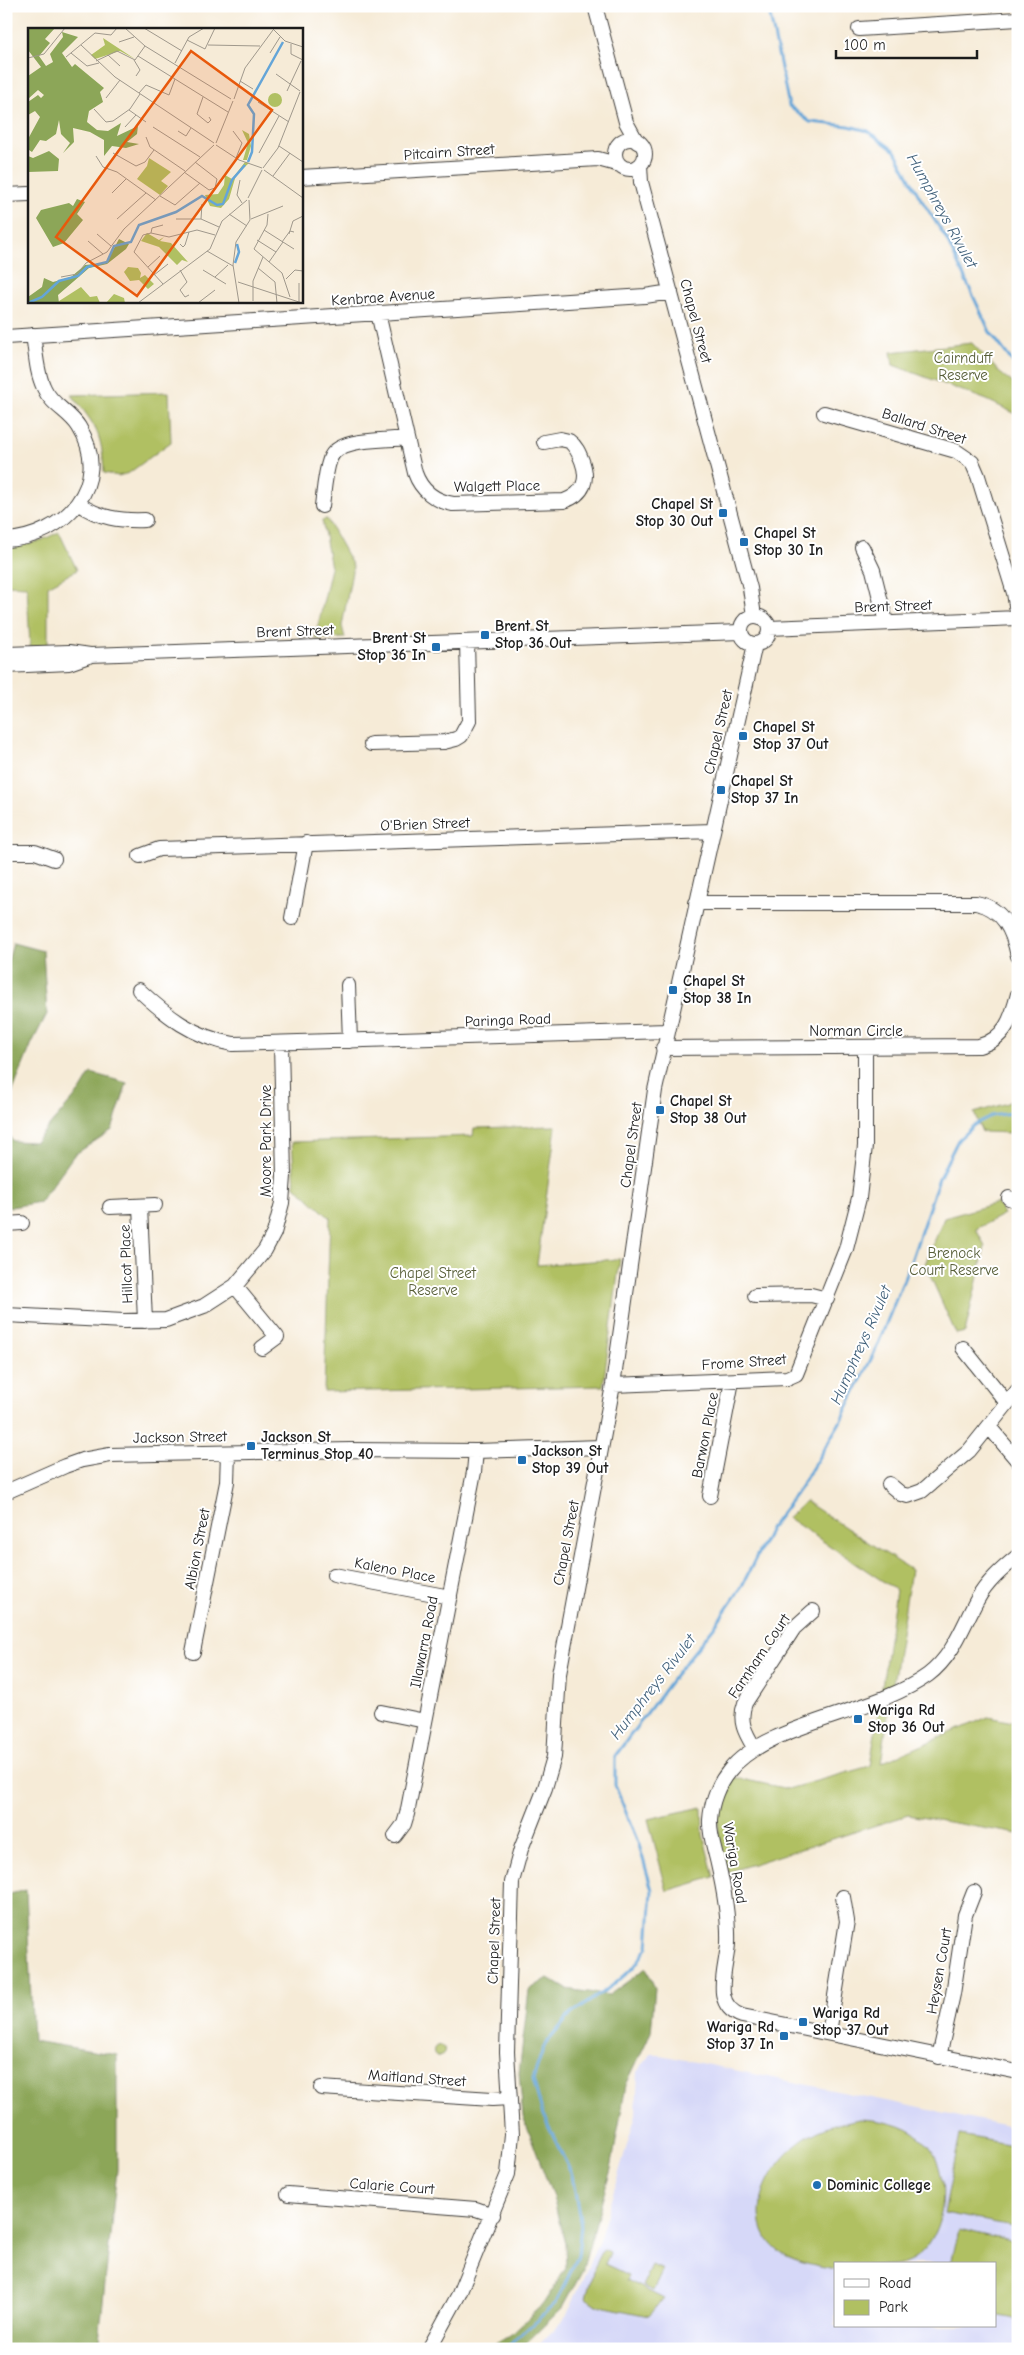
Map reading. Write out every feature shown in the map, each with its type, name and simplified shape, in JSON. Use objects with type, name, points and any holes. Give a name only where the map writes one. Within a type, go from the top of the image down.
[{"type":"street","points":[[595,6],[626,122],[645,152],[629,166],[616,156],[626,122]]},
{"type":"street","points":[[858,29],[1018,19]]},
{"type":"street","points":[[619,145],[628,140],[637,142]]},
{"type":"street","name":"Pitcairn Street","points":[[598,159],[619,145]]},
{"type":"street","name":"Pitcairn Street","points":[[302,177],[598,159],[629,166]]},
{"type":"street","name":"Chapel Street","points":[[629,166],[641,182],[750,588],[754,616]]},
{"type":"street","points":[[6,195],[28,194]]},
{"type":"street","name":"Kenbrae Avenue","points":[[6,337],[645,296],[671,292]]},
{"type":"street","name":"Walgett Place","points":[[378,313],[406,438],[418,480],[436,499],[453,504],[564,501],[578,494],[586,477],[577,449],[573,444],[565,440],[544,442]]},
{"type":"street","points":[[6,540],[19,540],[42,532],[62,520],[79,504],[91,474],[91,459],[86,441],[78,425],[52,402],[43,387],[33,335]]},
{"type":"street","name":"Ballard Street","points":[[824,413],[956,451],[967,458],[978,476],[1014,593],[1018,617]]},
{"type":"street","points":[[322,506],[330,458],[338,447],[352,443],[406,438]]},
{"type":"street","points":[[79,504],[93,514],[115,519],[145,520]]},
{"type":"street","points":[[862,547],[873,570],[886,622]]},
{"type":"street","points":[[754,616],[766,620],[769,628],[767,637],[755,644],[745,639],[741,632],[746,619],[754,616]]},
{"type":"street","name":"Brent Street","points":[[769,628],[1018,617]]},
{"type":"street","name":"Brent Street","points":[[6,654],[69,652],[90,655],[741,632]]},
{"type":"street","points":[[371,744],[444,742],[456,740],[461,736],[469,721],[467,642]]},
{"type":"street","name":"Chapel Street","points":[[429,2349],[459,2294],[504,2187],[510,2158],[512,2134],[507,2052],[512,1882],[521,1849],[545,1788],[554,1757],[559,1674],[613,1385],[650,1123],[663,1048],[755,644]]},
{"type":"street","name":"Brent Street","points":[[6,666],[69,663],[90,655]]},
{"type":"street","name":"O'Brien Street","points":[[140,856],[159,849],[713,831]]},
{"type":"street","points":[[292,918],[306,843]]},
{"type":"street","points":[[6,852],[34,852],[54,859]]},
{"type":"street","points":[[696,903],[976,903],[994,909],[1002,916],[1013,937],[1018,956]]},
{"type":"street","points":[[348,985],[350,1042]]},
{"type":"street","name":"Paringa Road","points":[[139,990],[171,1019],[204,1037],[233,1044],[350,1042],[667,1031]]},
{"type":"street","name":"Norman Circle","points":[[663,1048],[970,1047],[987,1044],[1000,1035],[1006,1028],[1018,994]]},
{"type":"street","name":"Moore Park Drive","points":[[6,1315],[145,1321],[166,1320],[204,1306],[235,1286],[265,1250],[274,1233],[282,1203],[284,1176],[281,1044]]},
{"type":"street","name":"Frome Street","points":[[613,1385],[786,1378],[796,1374],[846,1249],[859,1198],[865,1146],[865,1047]]},
{"type":"street","name":"Hillcot Place","points":[[110,1207],[155,1205]]},
{"type":"street","name":"Hillcot Place","points":[[140,1206],[145,1321]]},
{"type":"street","points":[[6,1224],[22,1223]]},
{"type":"street","points":[[235,1286],[281,1334],[262,1348]]},
{"type":"street","points":[[755,1296],[811,1295],[827,1299]]},
{"type":"street","points":[[6,1306],[6,1315]]},
{"type":"street","points":[[963,1348],[1007,1403]]},
{"type":"street","name":"Barwon Place","points":[[710,1496],[732,1381]]},
{"type":"street","points":[[889,1484],[901,1494],[908,1496],[922,1491],[958,1462],[990,1428],[1018,1390]]},
{"type":"street","points":[[990,1428],[1018,1461]]},
{"type":"street","name":"Jackson Street","points":[[6,1492],[65,1466],[95,1457],[228,1453],[476,1451],[601,1447]]},
{"type":"street","name":"Illawarra Road","points":[[396,1836],[404,1824],[407,1814],[474,1472],[476,1451]]},
{"type":"street","name":"Albion Street","points":[[193,1652],[227,1482],[228,1453]]},
{"type":"street","name":"Wariga Road","points":[[1018,1556],[988,1583],[977,1600],[956,1644],[930,1674],[888,1698],[786,1734],[755,1749],[729,1770],[717,1792],[711,1813],[710,1829],[724,1891],[728,1942],[722,1990],[723,2000],[730,2010],[742,2016],[1018,2072]]},
{"type":"street","name":"Kaleno Place","points":[[334,1575],[450,1597]]},
{"type":"street","name":"Farnham Court","points":[[755,1749],[742,1725],[742,1711],[745,1703],[794,1628],[813,1611]]},
{"type":"street","points":[[381,1712],[425,1720]]},
{"type":"street","name":"Heysen Court","points":[[939,2057],[965,1915],[974,1892]]},
{"type":"street","points":[[828,2033],[847,1921],[843,1896]]},
{"type":"street","name":"Maitland Street","points":[[321,2088],[492,2099],[510,2098]]},
{"type":"street","name":"Calarie Court","points":[[288,2194],[476,2209],[492,2215]]},
{"type":"shaded area","name":"Dominic College","points":[[651,2053],[1018,2128],[1018,2349],[535,2349],[566,2317],[599,2241],[636,2114],[638,2071]]},
{"type":"green space","name":"Cairnduff Reserve","points":[[972,343],[1000,373],[1018,387],[1018,415],[987,400],[893,365],[891,352]]},
{"type":"green space","points":[[169,392],[171,442],[129,473],[118,476],[104,473],[102,448],[96,431],[72,395]]},
{"type":"green space","points":[[327,519],[353,566],[342,626],[345,638],[315,639],[331,568],[322,520]]},
{"type":"green space","points":[[59,532],[77,570],[48,586],[48,645],[30,647],[27,586],[6,585],[6,549],[40,541]]},
{"type":"green space","points":[[13,943],[43,951],[47,1014],[32,1043],[6,1108],[6,968]]},
{"type":"green space","points":[[91,1073],[127,1083],[112,1130],[74,1155],[40,1202],[6,1208],[6,1132],[13,1141],[35,1142],[80,1091]]},
{"type":"green space","points":[[1018,1097],[1018,1135],[1013,1133],[982,1132],[974,1113],[1007,1103]]},
{"type":"green space","name":"Chapel Street Reserve","points":[[556,1126],[537,1265],[620,1259],[603,1386],[324,1392],[330,1218],[295,1186],[292,1142],[473,1136],[474,1128]]},
{"type":"green space","name":"Brenock Court Reserve","points":[[997,1203],[1004,1214],[976,1229],[985,1247],[965,1332],[956,1334],[925,1264],[944,1218]]},
{"type":"green space","points":[[805,1501],[911,1570],[892,1690],[881,1694],[896,1590],[788,1518]]},
{"type":"green space","points":[[890,1703],[881,1763],[988,1717],[1018,1723],[1018,1834],[908,1815],[728,1872],[718,1824],[721,1803],[732,1777],[788,1789],[870,1766],[879,1707]]},
{"type":"green space","points":[[702,1807],[703,1835],[714,1877],[667,1891],[648,1819]]},
{"type":"green space","points":[[26,1890],[33,2041],[117,2055],[117,2170],[98,2349],[6,2349],[6,1895]]},
{"type":"green space","points":[[646,1968],[655,1988],[651,2032],[626,2085],[611,2169],[582,2272],[563,2307],[520,2349],[486,2349],[510,2335],[543,2304],[566,2268],[565,2244],[553,2197],[523,2116],[519,2073],[529,1990],[548,1978],[567,1989],[609,1995]]},
{"type":"green space","points":[[437,2046],[441,2046],[444,2051],[443,2055],[437,2056],[434,2053],[434,2049]]},
{"type":"green space","points":[[860,2119],[876,2120],[900,2126],[921,2138],[932,2151],[939,2167],[942,2186],[942,2205],[938,2224],[930,2241],[919,2254],[906,2262],[834,2262],[834,2270],[787,2257],[773,2246],[764,2232],[760,2218],[761,2203],[765,2187],[782,2159],[808,2136],[842,2123]]},
{"type":"green space","points":[[960,2135],[1018,2146],[1018,2227],[944,2213]]},
{"type":"green space","points":[[959,2229],[1018,2243],[1018,2320],[996,2315],[996,2262],[951,2262]]},
{"type":"green space","points":[[603,2250],[610,2253],[605,2264],[628,2275],[626,2280],[664,2299],[649,2316],[596,2305],[586,2298],[594,2268]]},
{"type":"green space","points":[[652,2265],[663,2270],[653,2291],[642,2286]]},
{"type":"waterway","name":"Humphreys Rivulet","points":[[768,6],[789,106],[810,122],[849,126],[868,131],[895,151],[919,196],[946,238],[990,332],[1018,369]]},
{"type":"waterway","name":"Humphreys Rivulet","points":[[505,2349],[556,2303],[578,2256],[581,2225],[572,2175],[543,2115],[533,2079],[544,2046],[571,2014],[616,1983],[634,1967],[648,1947],[652,1890],[639,1845],[615,1785],[615,1756],[676,1674],[714,1627],[741,1588],[770,1529],[800,1488],[839,1424],[876,1349],[910,1264],[939,1178],[958,1140],[974,1125],[991,1116],[1018,1112]]},
{"type":"place","name":"Chapel St Stop 30 Out","points":[[723,513]]},
{"type":"place","name":"Chapel St Stop 30 In","points":[[744,542]]},
{"type":"place","name":"Brent St Stop 36 Out","points":[[485,635]]},
{"type":"place","name":"Brent St Stop 36 In","points":[[436,647]]},
{"type":"place","name":"Chapel St Stop 37 Out","points":[[743,736]]},
{"type":"place","name":"Chapel St Stop 37 In","points":[[721,790]]},
{"type":"place","name":"Chapel St Stop 38 In","points":[[673,990]]},
{"type":"place","name":"Chapel St Stop 38 Out","points":[[660,1110]]},
{"type":"place","name":"Jackson St Terminus Stop 40","points":[[251,1446]]},
{"type":"place","name":"Jackson St Stop 39 Out","points":[[522,1460]]},
{"type":"place","name":"Wariga Rd Stop 36 Out","points":[[858,1719]]},
{"type":"place","name":"Wariga Rd Stop 37 Out","points":[[803,2022]]},
{"type":"place","name":"Wariga Rd Stop 37 In","points":[[784,2036]]},
{"type":"place","name":"Dominic College","points":[[817,2185]]}]
